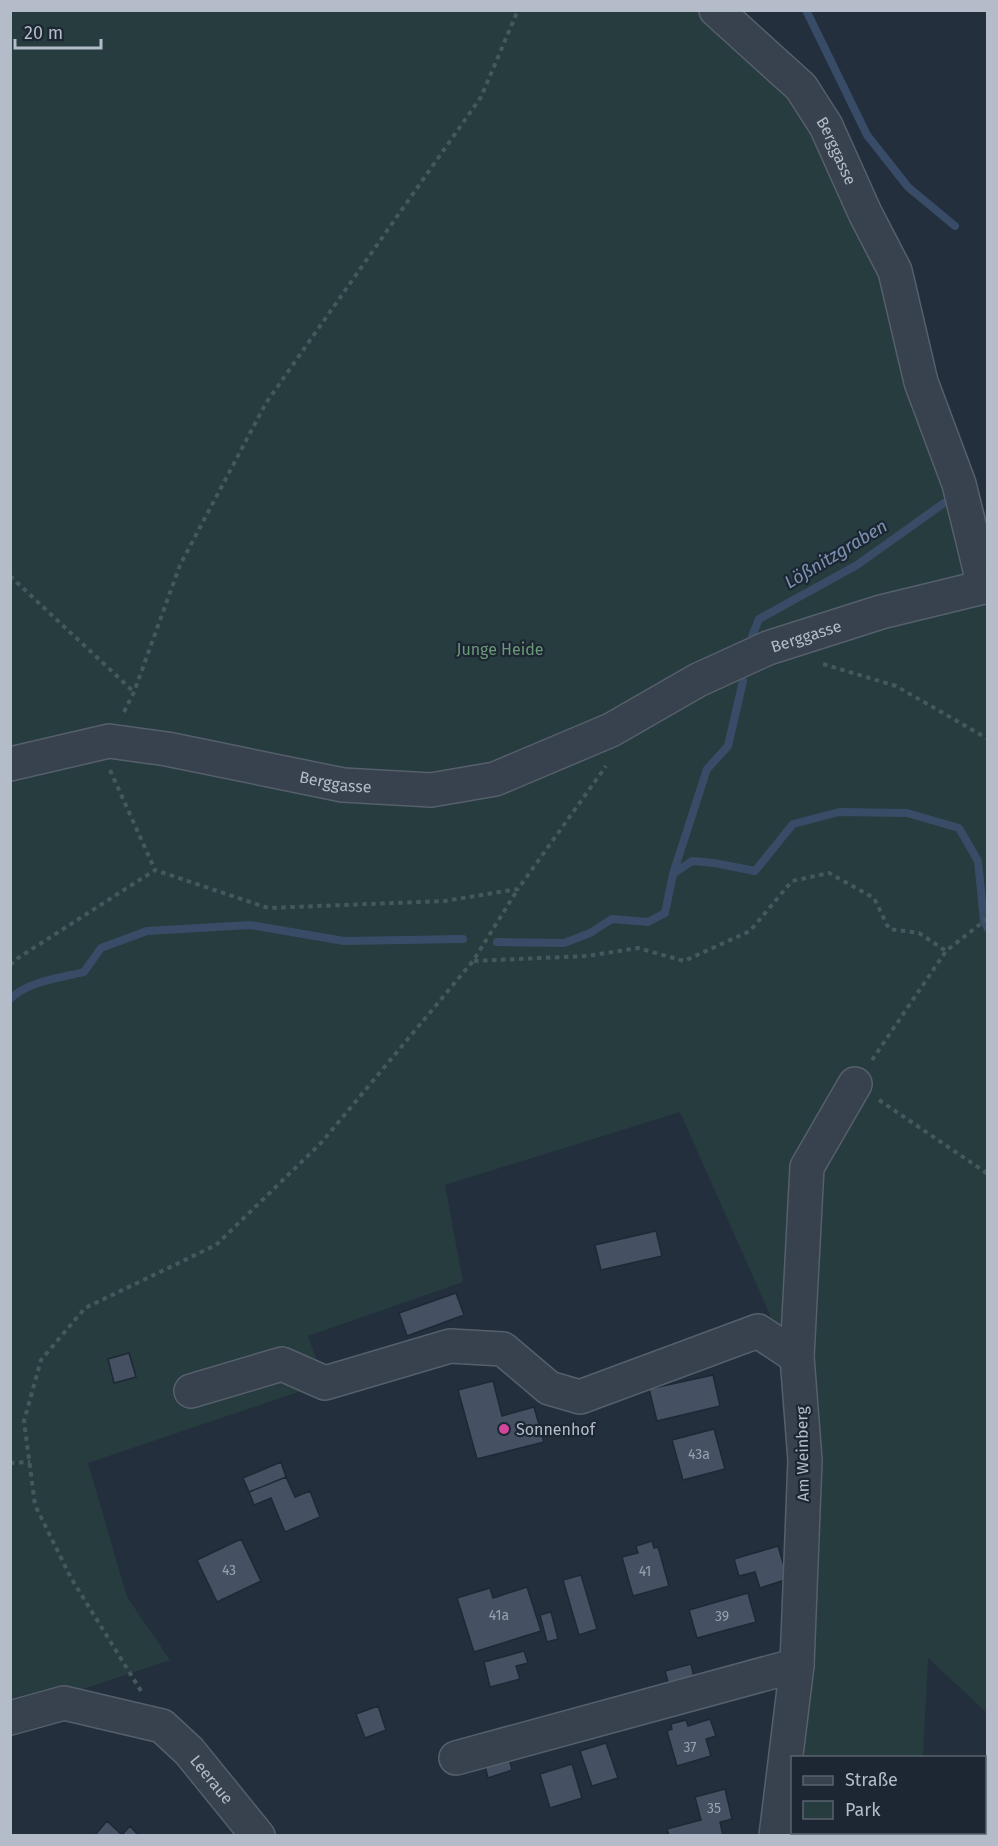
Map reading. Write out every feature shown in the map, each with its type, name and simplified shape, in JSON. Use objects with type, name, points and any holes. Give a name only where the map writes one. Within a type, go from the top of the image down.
[{"type":"street","name":"Berggasse","points":[[10,764],[109,741],[167,749],[343,785],[431,790],[495,779],[611,730],[698,680],[768,648],[881,612],[986,586],[959,484],[921,382],[895,271],[826,126],[801,87],[716,10]]},
{"type":"street","name":"Am Weinberg","points":[[776,1836],[796,1665],[805,1460],[797,1357],[807,1167],[855,1084]]},
{"type":"street","points":[[191,1391],[282,1364],[325,1383],[450,1346],[503,1349],[549,1388],[580,1397],[758,1331],[797,1357]]},
{"type":"street","points":[[456,1758],[796,1665]]},
{"type":"street","points":[[10,1718],[64,1703],[162,1726]]},
{"type":"street","name":"Leeraue","points":[[162,1726],[189,1751],[258,1836]]},
{"type":"path","points":[[518,10],[481,97],[266,403],[180,565],[134,692],[109,741],[110,774],[155,870],[268,908],[446,901],[518,889]]},
{"type":"path","points":[[10,576],[134,692]]},
{"type":"path","points":[[821,664],[896,686],[987,739]]},
{"type":"path","points":[[162,1726],[71,1578],[35,1505],[24,1421],[41,1360],[85,1308],[216,1245],[321,1143],[473,961],[518,889],[607,765],[611,730]]},
{"type":"path","points":[[10,965],[155,870]]},
{"type":"path","points":[[473,961],[587,956],[638,948],[684,961],[750,931],[792,881],[829,873],[874,898],[889,929],[919,933],[946,951]]},
{"type":"path","points":[[987,918],[946,951],[855,1084],[987,1174]]},
{"type":"path","points":[[10,1463],[30,1462]]},
{"type":"green space","name":"Junge Heide","points":[[10,11],[725,11],[806,83],[965,481],[987,514],[987,1713],[928,1658],[923,1756],[798,1756],[790,1360],[680,1112],[445,1185],[463,1282],[308,1336],[325,1383],[88,1463],[127,1597],[170,1660],[11,1713]]},
{"type":"green space","points":[[792,1834],[920,1834],[920,1836],[791,1836]]},
{"type":"building","points":[[656,1231],[662,1256],[601,1270],[595,1245]]},
{"type":"building","points":[[456,1293],[464,1315],[407,1336],[399,1313]]},
{"type":"building","points":[[129,1353],[136,1377],[114,1383],[108,1359]]},
{"type":"building","points":[[713,1375],[720,1406],[657,1421],[649,1389]]},
{"type":"building","name":"Sonnenhof","points":[[493,1381],[502,1416],[534,1407],[544,1442],[477,1459],[458,1390]]},
{"type":"building","points":[[714,1429],[725,1469],[683,1480],[672,1440]]},
{"type":"building","points":[[281,1462],[286,1477],[249,1492],[243,1478]]},
{"type":"building","points":[[286,1477],[295,1497],[310,1491],[320,1517],[285,1532],[271,1498],[254,1505],[249,1492]]},
{"type":"building","points":[[241,1539],[261,1581],[217,1602],[197,1560]]},
{"type":"building","points":[[652,1541],[654,1548],[658,1547],[669,1586],[633,1596],[622,1557],[638,1553],[636,1546]]},
{"type":"building","points":[[778,1546],[788,1579],[760,1588],[755,1572],[739,1576],[734,1559]]},
{"type":"building","points":[[581,1575],[597,1629],[579,1635],[563,1580]]},
{"type":"building","points":[[527,1587],[541,1631],[474,1652],[457,1598],[490,1588],[493,1598]]},
{"type":"building","points":[[748,1593],[756,1622],[697,1638],[689,1610]]},
{"type":"building","points":[[551,1612],[558,1639],[547,1642],[540,1615]]},
{"type":"building","points":[[524,1651],[528,1663],[516,1666],[520,1679],[490,1687],[484,1662]]},
{"type":"building","points":[[691,1664],[695,1682],[670,1689],[665,1671]]},
{"type":"building","points":[[378,1706],[386,1730],[365,1738],[356,1714]]},
{"type":"building","points":[[710,1719],[716,1736],[706,1739],[711,1756],[677,1766],[667,1731],[672,1729],[671,1724],[686,1720],[688,1726]]},
{"type":"building","points":[[606,1743],[618,1778],[592,1786],[580,1751]]},
{"type":"building","points":[[509,1758],[512,1770],[488,1778],[485,1766]]},
{"type":"building","points":[[572,1764],[582,1798],[550,1808],[540,1774]]},
{"type":"building","points":[[725,1789],[732,1819],[720,1822],[723,1836],[669,1836],[667,1829],[701,1820],[695,1797]]},
{"type":"building","points":[[107,1821],[122,1835],[130,1826],[139,1836],[94,1836]]},
{"type":"building","points":[[934,1834],[970,1834],[970,1836],[934,1836]]},
{"type":"waterway","points":[[806,10],[867,135],[908,187],[955,226]]},
{"type":"waterway","name":"Lößnitzgraben","points":[[752,636],[759,619],[857,565],[944,503]]},
{"type":"waterway","name":"Lößnitzgraben","points":[[673,874],[707,769],[728,746],[743,681]]},
{"type":"waterway","points":[[497,942],[564,943],[590,933],[612,919],[648,922],[665,913],[673,874],[692,861],[755,871],[793,824],[839,812],[907,813],[959,828],[978,861],[984,921],[988,929]]},
{"type":"waterway","points":[[10,999],[35,984],[84,972],[101,948],[147,931],[250,925],[344,941],[463,939]]},
{"type":"place","name":"Sonnenhof","points":[[504,1429]]}]
